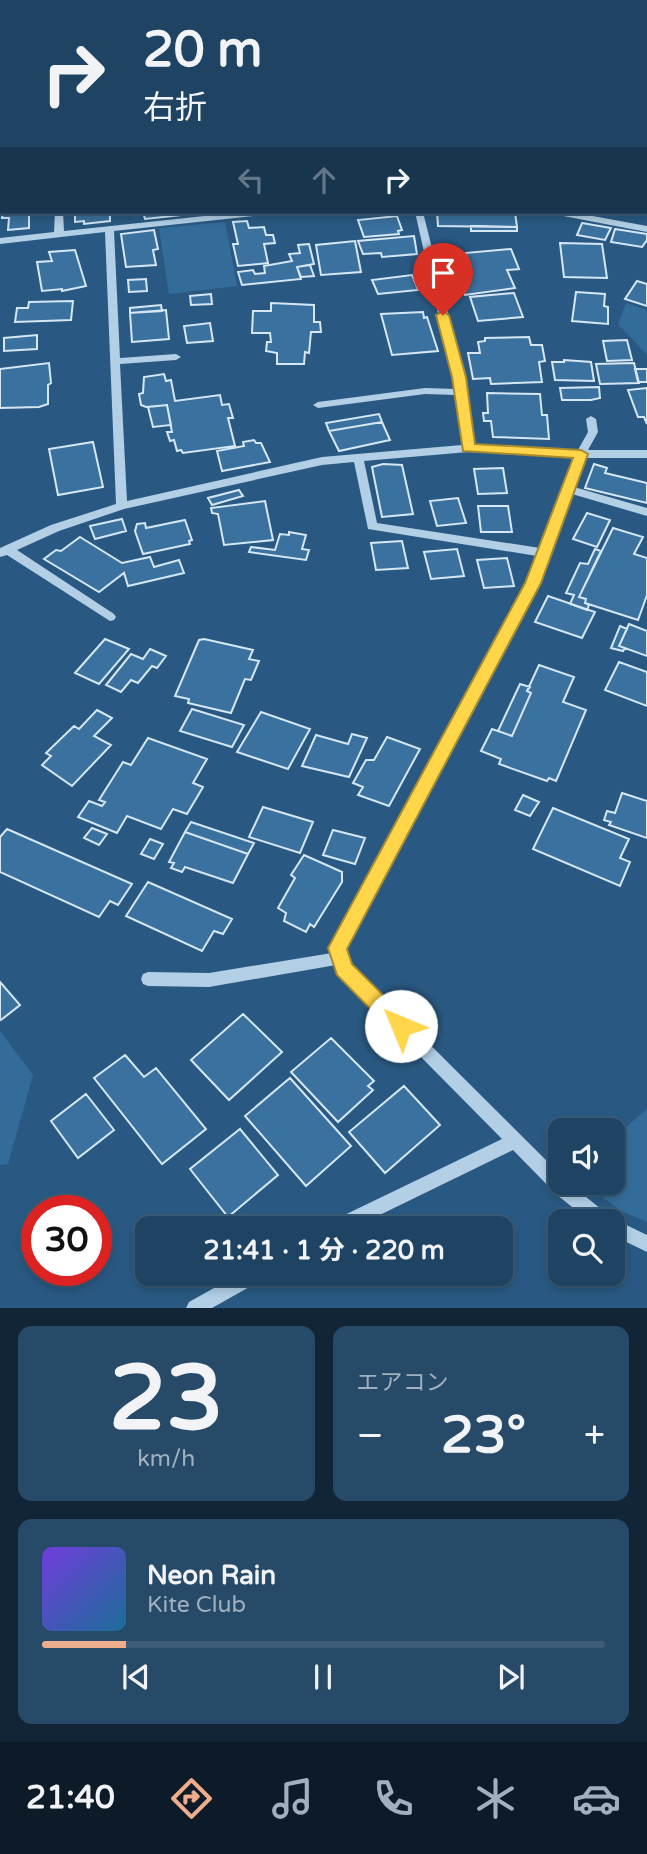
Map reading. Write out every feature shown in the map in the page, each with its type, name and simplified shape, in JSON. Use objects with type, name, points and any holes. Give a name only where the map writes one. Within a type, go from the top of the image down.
[{"type":"street","points":[[59,214],[59,233]]},
{"type":"street","points":[[0,241],[245,214]]},
{"type":"street","points":[[419,214],[461,392],[468,448]]},
{"type":"street","points":[[568,214],[647,229]]},
{"type":"street","points":[[109,228],[122,506]]},
{"type":"street","points":[[116,361],[176,357]]},
{"type":"street","points":[[318,405],[425,391],[461,392]]},
{"type":"street","points":[[589,1209],[562,1189],[344,969],[338,948],[533,583],[581,454],[593,432],[591,419]]},
{"type":"street","points":[[4,551],[55,528],[122,506],[322,461],[468,448],[581,454],[647,454]]},
{"type":"street","points":[[358,457],[372,526],[546,553]]},
{"type":"street","points":[[569,489],[647,512]]},
{"type":"street","points":[[4,551],[110,617]]},
{"type":"street","points":[[148,979],[209,980],[340,958]]},
{"type":"street","points":[[360,1216],[514,1140]]},
{"type":"street","points":[[625,1233],[647,1244]]},
{"type":"street","points":[[205,1305],[236,1286]]},
{"type":"shaded area","points":[[225,222],[237,286],[169,294],[159,228]]},
{"type":"shaded area","points":[[626,303],[647,310],[647,355],[618,324]]},
{"type":"shaded area","points":[[0,1031],[33,1075],[8,1164],[0,1165]]},
{"type":"shaded area","points":[[647,1109],[647,1222],[625,1213],[625,1209],[618,1209],[599,1195],[625,1195],[625,1128]]},
{"type":"building","points":[[3,214],[29,214],[29,228],[8,230],[9,218],[2,218]]},
{"type":"building","points":[[75,214],[120,214],[110,215],[110,221],[84,224],[84,221],[75,222]]},
{"type":"building","points":[[144,214],[183,215],[145,219]]},
{"type":"building","points":[[437,214],[515,214],[517,227],[438,226]]},
{"type":"building","points":[[397,216],[402,230],[398,231],[399,234],[364,237],[358,220]]},
{"type":"building","points":[[247,221],[249,228],[264,227],[266,235],[273,235],[275,243],[264,244],[268,263],[238,266],[233,244],[238,244],[233,222]]},
{"type":"building","points":[[582,223],[611,228],[605,240],[577,235]]},
{"type":"building","points":[[471,226],[517,227],[517,231],[471,231]]},
{"type":"building","points":[[615,229],[647,234],[647,240],[642,247],[611,242]]},
{"type":"building","points":[[154,230],[158,249],[153,250],[156,265],[126,267],[121,234]]},
{"type":"building","points":[[414,236],[417,254],[382,257],[381,253],[363,254],[358,241]]},
{"type":"building","points":[[355,241],[361,272],[321,275],[316,245]]},
{"type":"building","points":[[560,243],[602,244],[607,278],[564,277]]},
{"type":"building","points":[[309,244],[314,264],[297,267],[301,279],[242,285],[238,272],[253,270],[255,274],[265,273],[264,266],[292,261],[289,254],[300,253],[298,245]]},
{"type":"building","points":[[511,249],[519,269],[507,270],[515,288],[465,295],[452,260],[468,259],[465,253]]},
{"type":"building","points":[[75,250],[86,286],[62,291],[42,291],[37,262],[52,261],[49,252]]},
{"type":"building","points":[[310,265],[314,276],[301,277],[297,267]]},
{"type":"building","points":[[412,275],[418,290],[378,294],[372,280]]},
{"type":"building","points":[[146,279],[147,291],[129,292],[128,280]]},
{"type":"building","points":[[637,281],[647,284],[647,306],[625,299]]},
{"type":"building","points":[[576,292],[605,294],[604,306],[608,307],[608,324],[572,321]]},
{"type":"building","points":[[514,293],[523,317],[478,321],[470,297]]},
{"type":"building","points":[[211,294],[212,304],[191,305],[190,296]]},
{"type":"building","points":[[73,301],[71,320],[15,322],[17,308],[28,308],[29,302]]},
{"type":"building","points":[[271,303],[314,305],[314,322],[320,322],[321,332],[311,332],[309,353],[305,352],[304,364],[277,364],[277,353],[266,351],[267,342],[271,342],[270,333],[252,333],[253,311],[271,311]]},
{"type":"building","points":[[161,305],[162,311],[130,313],[130,308]]},
{"type":"building","points":[[166,310],[169,339],[132,342],[130,313]]},
{"type":"building","points":[[423,312],[438,351],[392,355],[381,314]]},
{"type":"building","points":[[210,323],[213,341],[187,343],[184,326]]},
{"type":"building","points":[[37,335],[37,349],[4,351],[4,338]]},
{"type":"building","points":[[529,337],[531,345],[542,345],[545,361],[539,362],[542,382],[491,384],[490,378],[473,379],[468,353],[480,353],[478,342],[485,341],[485,338]]},
{"type":"building","points":[[627,340],[632,360],[607,361],[603,341]]},
{"type":"building","points":[[552,362],[591,362],[594,381],[555,380]]},
{"type":"building","points":[[49,363],[51,383],[48,385],[48,404],[39,407],[0,408],[0,369]]},
{"type":"building","points":[[634,363],[639,383],[600,384],[596,364]]},
{"type":"building","points":[[635,369],[647,369],[647,382],[638,382]]},
{"type":"building","points":[[164,374],[166,381],[171,380],[175,401],[220,395],[222,405],[229,404],[233,418],[228,418],[235,446],[183,453],[181,450],[177,451],[174,440],[170,441],[167,432],[172,432],[167,405],[146,407],[141,405],[139,394],[143,393],[144,377]]},
{"type":"building","points":[[599,387],[600,398],[562,400],[560,388]]},
{"type":"building","points":[[647,388],[647,424],[644,417],[638,417],[628,390]]},
{"type":"building","points":[[487,393],[540,394],[542,415],[547,415],[549,439],[493,437],[491,421],[484,421],[483,413],[488,413]]},
{"type":"building","points":[[167,405],[171,425],[153,427],[148,407]]},
{"type":"building","points":[[379,414],[382,422],[329,431],[326,423]]},
{"type":"building","points":[[382,422],[390,440],[339,451],[329,431]]},
{"type":"building","points":[[254,440],[261,443],[270,462],[222,471],[217,451],[244,446],[243,442]]},
{"type":"building","points":[[93,442],[103,487],[58,495],[49,449]]},
{"type":"building","points":[[383,464],[402,465],[413,514],[382,517],[372,467]]},
{"type":"building","points":[[594,464],[607,468],[605,473],[647,483],[647,503],[585,488]]},
{"type":"building","points":[[503,468],[507,493],[478,494],[474,469]]},
{"type":"building","points":[[239,490],[243,496],[212,505],[208,498]]},
{"type":"building","points":[[458,498],[466,523],[437,526],[430,501]]},
{"type":"building","points":[[265,501],[273,540],[224,545],[218,514],[212,513],[211,508]]},
{"type":"building","points":[[478,506],[508,506],[512,532],[481,532]]},
{"type":"building","points":[[587,513],[610,520],[597,547],[573,539]]},
{"type":"building","points":[[122,519],[126,531],[95,539],[90,526]]},
{"type":"building","points":[[185,520],[192,540],[189,541],[190,544],[143,554],[135,531],[137,524],[145,523],[146,528]]},
{"type":"building","points":[[613,528],[643,537],[634,554],[647,558],[647,595],[638,620],[585,603],[586,599],[579,597]]},
{"type":"building","points":[[289,532],[306,535],[302,549],[309,550],[306,560],[249,552],[251,547],[275,550],[280,534],[289,535]]},
{"type":"building","points":[[80,537],[122,563],[150,557],[154,567],[179,560],[184,573],[128,586],[124,573],[99,592],[44,559]]},
{"type":"building","points":[[402,541],[408,568],[376,570],[371,543]]},
{"type":"building","points":[[457,549],[464,576],[431,579],[424,552]]},
{"type":"building","points":[[595,549],[601,551],[579,597],[586,599],[585,603],[589,605],[587,610],[570,604],[574,595],[566,593],[580,563],[588,564]]},
{"type":"building","points":[[507,558],[514,586],[484,588],[477,560]]},
{"type":"building","points":[[548,596],[595,612],[582,638],[535,622]]},
{"type":"building","points":[[629,624],[647,631],[647,656],[619,646]]},
{"type":"building","points":[[620,626],[627,629],[619,646],[625,648],[623,651],[611,648]]},
{"type":"building","points":[[105,639],[129,649],[99,684],[75,673]]},
{"type":"building","points":[[199,640],[253,650],[249,659],[259,661],[251,680],[245,679],[231,713],[188,703],[189,699],[175,696]]},
{"type":"building","points":[[150,649],[166,656],[157,668],[152,666],[138,683],[131,680],[121,692],[106,685],[131,654],[143,659]]},
{"type":"building","points":[[619,662],[647,672],[647,706],[605,690]]},
{"type":"building","points":[[539,665],[574,677],[563,702],[586,710],[556,781],[549,778],[547,781],[499,764],[501,759],[481,751],[492,729],[512,736],[531,693],[527,691]]},
{"type":"building","points":[[520,684],[530,687],[527,691],[531,693],[512,736],[498,731]]},
{"type":"building","points":[[192,709],[244,725],[232,747],[180,731]]},
{"type":"building","points":[[97,710],[112,718],[94,736],[111,745],[72,786],[42,765],[51,756],[46,753],[74,726],[79,729]]},
{"type":"building","points":[[261,712],[310,729],[288,769],[237,752]]},
{"type":"building","points":[[352,734],[367,738],[349,777],[302,766],[316,735],[348,744]]},
{"type":"building","points":[[387,737],[420,749],[389,806],[358,795],[363,787],[353,783],[366,760],[374,760]]},
{"type":"building","points":[[148,738],[207,759],[193,783],[203,787],[187,814],[173,809],[161,829],[127,816],[117,833],[78,817],[89,801],[102,806],[105,802],[99,800],[123,762],[131,765]]},
{"type":"building","points":[[622,793],[647,801],[647,838],[609,825],[611,822],[604,820],[607,811],[615,813]]},
{"type":"building","points":[[523,795],[539,802],[530,816],[515,810]]},
{"type":"building","points":[[263,807],[313,822],[300,853],[249,837]]},
{"type":"building","points":[[553,808],[629,839],[620,858],[630,862],[620,886],[533,849]]},
{"type":"building","points":[[191,822],[254,843],[248,854],[185,832]]},
{"type":"building","points":[[92,828],[107,834],[99,845],[84,838]]},
{"type":"building","points":[[7,829],[132,884],[118,905],[110,901],[99,917],[0,872],[0,837]]},
{"type":"building","points":[[333,830],[365,838],[355,864],[323,855]]},
{"type":"building","points":[[185,832],[248,854],[233,883],[185,867],[182,872],[171,868],[174,863],[169,862]]},
{"type":"building","points":[[150,839],[163,844],[154,859],[141,854]]},
{"type":"building","points":[[304,855],[342,872],[342,882],[314,927],[310,924],[306,932],[284,921],[286,913],[278,908],[295,878],[291,875]]},
{"type":"building","points":[[148,882],[232,919],[223,934],[214,931],[202,951],[126,916]]},
{"type":"building","points":[[0,982],[20,1005],[1,1020],[0,1019]]},
{"type":"building","points":[[243,1014],[282,1052],[229,1100],[191,1060]]},
{"type":"building","points":[[331,1038],[374,1081],[368,1086],[373,1090],[338,1122],[291,1072]]},
{"type":"building","points":[[125,1055],[144,1077],[156,1068],[206,1129],[162,1164],[94,1078]]},
{"type":"building","points":[[290,1078],[351,1146],[306,1186],[245,1116]]},
{"type":"building","points":[[404,1086],[440,1125],[385,1173],[349,1132]]},
{"type":"building","points":[[86,1094],[114,1130],[78,1158],[51,1121]]},
{"type":"building","points":[[240,1129],[278,1175],[227,1216],[190,1169]]},
{"type":"route","points":[[401,1026],[344,969],[338,948],[533,583],[581,454],[468,448],[459,377],[443,315]]}]
